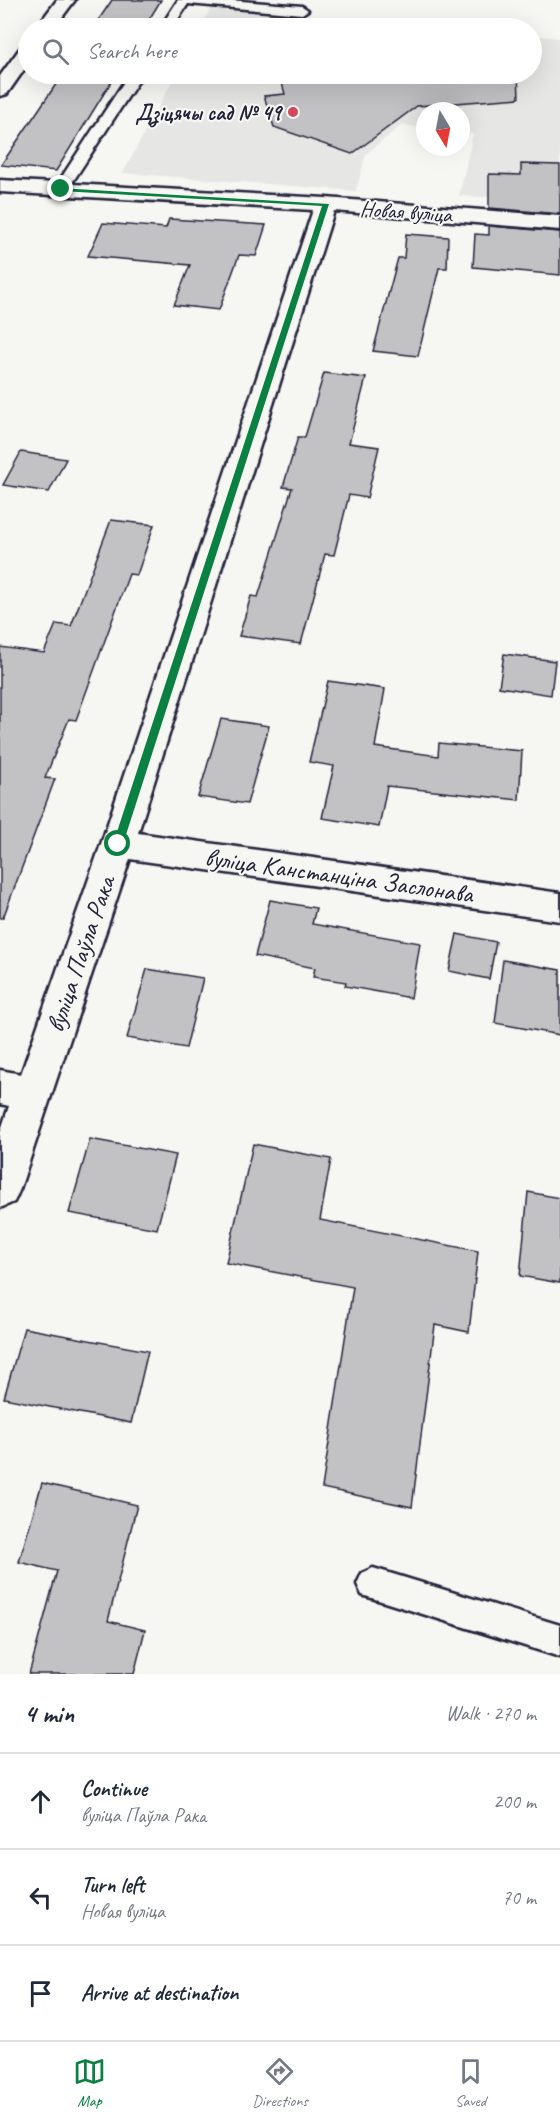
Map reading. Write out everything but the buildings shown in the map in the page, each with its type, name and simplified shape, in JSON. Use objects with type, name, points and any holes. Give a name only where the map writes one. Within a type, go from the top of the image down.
[{"type":"street","points":[[52,18],[66,0]]},
{"type":"street","points":[[0,90],[18,65]]},
{"type":"street","name":"Новая вуліца","points":[[0,186],[326,204],[560,223]]},
{"type":"street","name":"вуліца Паўла Рака","points":[[0,1189],[16,1090],[118,844],[326,204]]},
{"type":"street","name":"вуліца Канстанціна Заслонава","points":[[118,844],[560,907]]},
{"type":"lane","points":[[173,18],[186,0],[302,10]]},
{"type":"lane","points":[[61,189],[129,84]]},
{"type":"lane","points":[[373,1584],[560,1641]]},
{"type":"shaded area","points":[[211,8],[330,18],[206,18]]},
{"type":"shaded area","points":[[542,36],[560,38],[560,200],[459,196],[468,156],[470,156],[473,134],[470,134],[470,102],[416,102],[416,127],[402,125],[366,154],[356,191],[123,173],[171,84],[542,84]]},
{"type":"place","name":"Дзіцячы сад № 49","points":[[293,112]]},
{"type":"route","points":[[61,189],[326,204],[118,844]]}]
